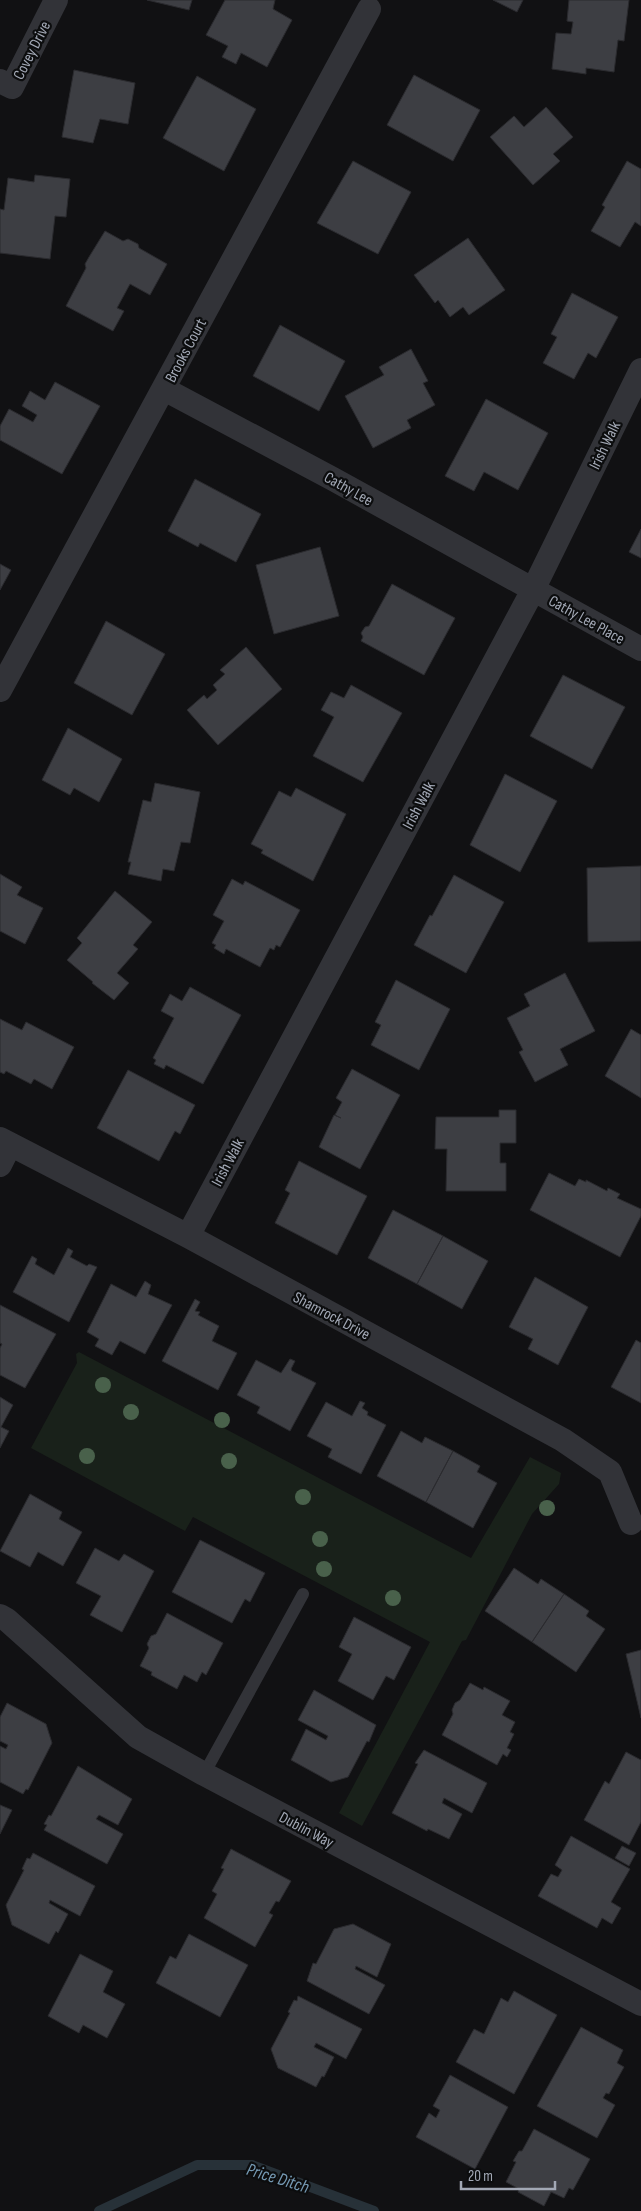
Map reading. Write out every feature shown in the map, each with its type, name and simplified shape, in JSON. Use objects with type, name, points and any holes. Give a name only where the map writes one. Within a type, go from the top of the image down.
[{"type":"street","name":"Covey Drive","points":[[0,81],[12,87],[56,0]]},
{"type":"street","name":"Brooks Court","points":[[0,690],[368,9]]},
{"type":"street","name":"Irish Walk","points":[[188,1236],[533,590],[641,370]]},
{"type":"street","name":"Cathy Lee","points":[[164,389],[533,590]]},
{"type":"street","name":"Cathy Lee Place","points":[[533,590],[641,649]]},
{"type":"street","name":"Shamrock Drive","points":[[4,1150],[188,1236],[563,1440],[610,1472],[631,1523]]},
{"type":"street","name":"Dublin Way","points":[[0,1616],[7,1620],[138,1737],[204,1774],[641,2004]]},
{"type":"lane","points":[[204,1774],[302,1594]]},
{"type":"shaded area","points":[[79,1352],[471,1558],[530,1457],[561,1473],[559,1484],[532,1514],[466,1640],[462,1641],[362,1826],[339,1813],[430,1642],[193,1517],[185,1531],[31,1448],[77,1363],[76,1354]]},
{"type":"building","points":[[147,0],[192,0],[189,10]]},
{"type":"building","points":[[225,0],[275,0],[273,9],[292,20],[267,67],[241,53],[236,64],[222,57],[228,46],[206,35]]},
{"type":"building","points":[[493,0],[523,0],[517,12]]},
{"type":"building","points":[[569,0],[629,0],[624,41],[618,40],[614,72],[586,68],[586,74],[552,69],[556,33],[571,34],[573,22],[567,21]]},
{"type":"building","points":[[74,70],[135,83],[128,124],[100,119],[93,143],[62,137]]},
{"type":"building","points":[[414,75],[480,110],[453,161],[387,125]]},
{"type":"building","points":[[197,76],[256,109],[224,171],[163,138]]},
{"type":"building","points":[[546,107],[573,137],[553,154],[560,161],[533,185],[490,137],[514,116],[524,127]]},
{"type":"building","points":[[353,161],[411,192],[378,254],[317,223]]},
{"type":"building","points":[[627,161],[641,169],[641,226],[635,222],[620,247],[591,231],[605,207],[602,205]]},
{"type":"building","points":[[35,175],[70,179],[66,217],[55,216],[50,259],[0,253],[0,209],[4,210],[8,178],[34,182]]},
{"type":"building","points":[[105,231],[123,241],[128,239],[138,244],[139,248],[167,264],[150,295],[130,284],[117,308],[124,311],[113,331],[66,306],[86,268],[85,264]]},
{"type":"building","points":[[468,238],[505,290],[469,315],[463,307],[450,317],[438,300],[435,303],[414,275]]},
{"type":"building","points":[[572,293],[618,317],[596,358],[588,353],[574,379],[543,363],[557,337],[551,334]]},
{"type":"building","points":[[280,325],[345,361],[319,411],[253,376]]},
{"type":"building","points":[[411,349],[428,381],[423,383],[435,405],[407,420],[411,428],[373,448],[345,396],[384,375],[379,367]]},
{"type":"building","points":[[55,382],[100,406],[62,474],[0,440],[0,426],[9,409],[33,422],[37,415],[22,406],[30,391],[45,400]]},
{"type":"building","points":[[486,399],[548,433],[518,490],[484,472],[474,491],[445,476]]},
{"type":"building","points":[[195,479],[261,514],[236,562],[200,543],[198,547],[168,531]]},
{"type":"building","points":[[641,529],[641,558],[629,552]]},
{"type":"building","points":[[320,547],[339,616],[274,634],[256,565]]},
{"type":"building","points":[[0,564],[11,570],[0,590]]},
{"type":"building","points":[[392,584],[455,618],[424,675],[361,641],[363,637],[361,633],[365,627],[369,626]]},
{"type":"building","points":[[106,621],[165,654],[132,715],[74,683]]},
{"type":"building","points":[[246,647],[282,689],[218,745],[187,710],[204,695],[207,699],[217,690],[213,685],[225,674],[220,670]]},
{"type":"building","points":[[563,675],[625,707],[592,769],[530,736]]},
{"type":"building","points":[[351,685],[402,713],[363,782],[313,756],[334,717],[321,710],[331,692],[344,698]]},
{"type":"building","points":[[68,728],[122,759],[99,802],[74,788],[70,795],[42,780]]},
{"type":"building","points":[[505,774],[557,801],[520,872],[470,845]]},
{"type":"building","points":[[155,783],[200,792],[190,843],[181,842],[174,871],[163,869],[161,881],[128,874],[131,862],[128,862],[143,800],[151,802]]},
{"type":"building","points":[[296,788],[346,814],[313,881],[261,853],[263,850],[251,844],[279,791],[291,797]]},
{"type":"building","points":[[641,866],[641,941],[588,942],[587,868]]},
{"type":"building","points":[[0,874],[22,887],[17,895],[43,908],[25,944],[0,931]]},
{"type":"building","points":[[454,875],[504,902],[466,973],[414,945]]},
{"type":"building","points":[[232,879],[243,885],[245,881],[300,910],[280,947],[276,945],[274,950],[270,948],[260,967],[226,949],[224,954],[214,948],[216,945],[212,943],[224,921],[213,915]]},
{"type":"building","points":[[115,891],[152,922],[133,945],[138,949],[117,973],[129,983],[114,1000],[67,960],[82,943],[77,938]]},
{"type":"building","points":[[565,973],[595,1031],[560,1049],[568,1065],[535,1082],[519,1052],[523,1050],[507,1018],[530,1006],[524,994]]},
{"type":"building","points":[[396,980],[450,1009],[419,1070],[371,1045],[381,1025],[375,1022]]},
{"type":"building","points":[[190,987],[241,1015],[203,1084],[166,1065],[164,1069],[154,1064],[156,1060],[153,1058],[174,1018],[161,1011],[170,994],[182,1001]]},
{"type":"building","points":[[0,1019],[22,1030],[26,1022],[74,1047],[52,1089],[34,1079],[31,1084],[6,1071],[4,1074],[0,1072]]},
{"type":"building","points":[[631,1029],[641,1035],[641,1098],[605,1076]]},
{"type":"building","points":[[352,1069],[400,1095],[360,1169],[319,1147],[334,1115],[341,1118],[335,1115],[342,1102],[336,1098]]},
{"type":"building","points":[[128,1070],[195,1105],[180,1134],[175,1131],[159,1161],[97,1128]]},
{"type":"building","points":[[499,1110],[516,1110],[516,1143],[500,1143],[500,1163],[506,1163],[506,1191],[446,1191],[447,1149],[435,1149],[436,1117],[499,1117]]},
{"type":"building","points":[[299,1161],[367,1196],[337,1255],[275,1223],[290,1193],[285,1190]]},
{"type":"building","points":[[549,1173],[575,1186],[579,1179],[586,1182],[586,1180],[607,1191],[608,1188],[620,1194],[617,1198],[641,1209],[641,1216],[620,1257],[530,1210]]},
{"type":"building","points":[[393,1210],[443,1236],[417,1284],[368,1258]]},
{"type":"building","points":[[443,1236],[488,1261],[462,1309],[417,1284]]},
{"type":"building","points":[[68,1248],[73,1251],[70,1257],[87,1266],[89,1264],[97,1267],[69,1322],[13,1292],[32,1256],[37,1259],[35,1264],[54,1275]]},
{"type":"building","points":[[535,1277],[588,1307],[558,1365],[528,1349],[533,1339],[509,1327]]},
{"type":"building","points":[[145,1281],[151,1285],[148,1294],[172,1305],[145,1354],[120,1341],[112,1355],[95,1346],[99,1339],[87,1332],[111,1284],[136,1297]]},
{"type":"building","points":[[195,1299],[200,1302],[195,1311],[200,1312],[198,1315],[219,1326],[212,1341],[237,1353],[218,1390],[162,1361]]},
{"type":"building","points":[[0,1305],[56,1334],[25,1388],[0,1375],[0,1348],[2,1344],[0,1343]]},
{"type":"building","points":[[636,1340],[641,1343],[641,1403],[611,1387]]},
{"type":"building","points":[[290,1359],[295,1361],[291,1369],[292,1371],[316,1383],[290,1431],[257,1413],[260,1407],[237,1395],[256,1360],[281,1373]]},
{"type":"building","points":[[0,1397],[13,1405],[1,1427],[9,1431],[0,1448]]},
{"type":"building","points":[[360,1401],[365,1403],[362,1408],[368,1412],[367,1415],[386,1425],[361,1474],[328,1457],[332,1449],[307,1436],[326,1402],[352,1416]]},
{"type":"building","points":[[401,1431],[422,1443],[425,1437],[453,1451],[426,1502],[377,1476]]},
{"type":"building","points":[[453,1451],[480,1466],[477,1472],[497,1483],[473,1528],[426,1502]]},
{"type":"building","points":[[30,1494],[62,1512],[59,1519],[82,1532],[63,1566],[38,1552],[30,1567],[0,1551]]},
{"type":"building","points":[[200,1540],[265,1573],[250,1602],[245,1599],[232,1623],[172,1592]]},
{"type":"building","points":[[95,1548],[119,1561],[124,1554],[154,1571],[122,1632],[90,1615],[101,1596],[76,1583]]},
{"type":"building","points":[[514,1568],[538,1584],[541,1579],[564,1594],[532,1642],[485,1611]]},
{"type":"building","points":[[564,1594],[589,1611],[586,1616],[605,1629],[576,1672],[532,1642]]},
{"type":"building","points":[[167,1613],[223,1643],[206,1675],[202,1672],[197,1682],[184,1675],[177,1689],[151,1675],[152,1672],[140,1666],[149,1648],[147,1644],[151,1636],[156,1634]]},
{"type":"building","points":[[354,1617],[411,1647],[394,1680],[386,1676],[373,1700],[338,1681],[352,1654],[339,1647]]},
{"type":"building","points":[[641,1650],[641,1718],[626,1654]]},
{"type":"building","points":[[470,1683],[483,1690],[484,1687],[510,1701],[502,1715],[515,1722],[510,1732],[514,1734],[507,1748],[511,1750],[507,1757],[503,1754],[497,1765],[442,1735],[453,1714],[452,1710],[455,1703],[460,1700]]},
{"type":"building","points":[[314,1690],[376,1725],[369,1742],[367,1741],[348,1777],[331,1782],[291,1760],[306,1729],[326,1740],[328,1736],[298,1720]]},
{"type":"building","points":[[7,1703],[46,1724],[52,1743],[28,1790],[26,1789],[23,1794],[0,1782],[0,1746],[6,1749],[8,1745],[0,1741],[0,1717]]},
{"type":"building","points":[[424,1750],[487,1783],[472,1813],[444,1798],[442,1803],[462,1814],[449,1839],[428,1829],[427,1831],[392,1813],[418,1764],[415,1763]]},
{"type":"building","points":[[626,1752],[641,1760],[641,1822],[629,1845],[584,1820],[605,1781],[609,1784]]},
{"type":"building","points":[[78,1766],[132,1799],[118,1825],[99,1815],[96,1819],[123,1834],[107,1864],[44,1830],[47,1825],[44,1824],[49,1815],[51,1816]]},
{"type":"building","points":[[0,1805],[12,1810],[0,1834]]},
{"type":"building","points":[[571,1836],[630,1869],[611,1902],[621,1908],[612,1924],[602,1918],[597,1928],[538,1896],[551,1874],[558,1877],[562,1870],[555,1865]]},
{"type":"building","points":[[622,1846],[636,1853],[629,1866],[615,1858]]},
{"type":"building","points":[[231,1849],[291,1881],[279,1902],[276,1901],[269,1913],[273,1915],[255,1947],[204,1918],[217,1894],[212,1891],[224,1869],[221,1868]]},
{"type":"building","points":[[33,1853],[95,1886],[80,1916],[50,1900],[49,1903],[68,1914],[58,1933],[56,1931],[49,1944],[12,1925],[6,1905],[24,1870],[22,1869],[27,1858],[30,1859]]},
{"type":"building","points":[[353,1924],[391,1944],[377,1977],[356,1966],[355,1969],[385,1985],[369,2014],[307,1981],[313,1963],[316,1964],[334,1929]]},
{"type":"building","points":[[189,1934],[248,1965],[220,2017],[156,1983],[170,1956],[176,1959]]},
{"type":"building","points":[[80,1954],[113,1971],[103,1992],[125,2004],[107,2038],[83,2025],[79,2033],[48,2016]]},
{"type":"building","points":[[514,1991],[557,2015],[514,2094],[456,2062],[474,2029],[484,2034],[501,1998],[508,2002]]},
{"type":"building","points":[[298,1996],[362,2029],[346,2059],[316,2043],[314,2047],[334,2057],[324,2077],[322,2076],[316,2087],[278,2068],[271,2049],[290,2013],[288,2012],[294,2000],[297,2001]]},
{"type":"building","points":[[581,2027],[623,2050],[617,2063],[624,2067],[609,2094],[606,2093],[603,2098],[615,2105],[597,2138],[537,2106]]},
{"type":"building","points":[[450,2075],[508,2107],[475,2169],[416,2137],[429,2113],[436,2118],[440,2110],[433,2106]]},
{"type":"building","points":[[534,2129],[590,2159],[573,2190],[569,2188],[564,2198],[551,2192],[544,2206],[518,2192],[519,2189],[506,2182],[516,2162],[513,2161],[519,2151],[522,2151]]},
{"type":"waterway","name":"Price Ditch","points":[[99,2211],[197,2165],[252,2165],[374,2211]]}]
